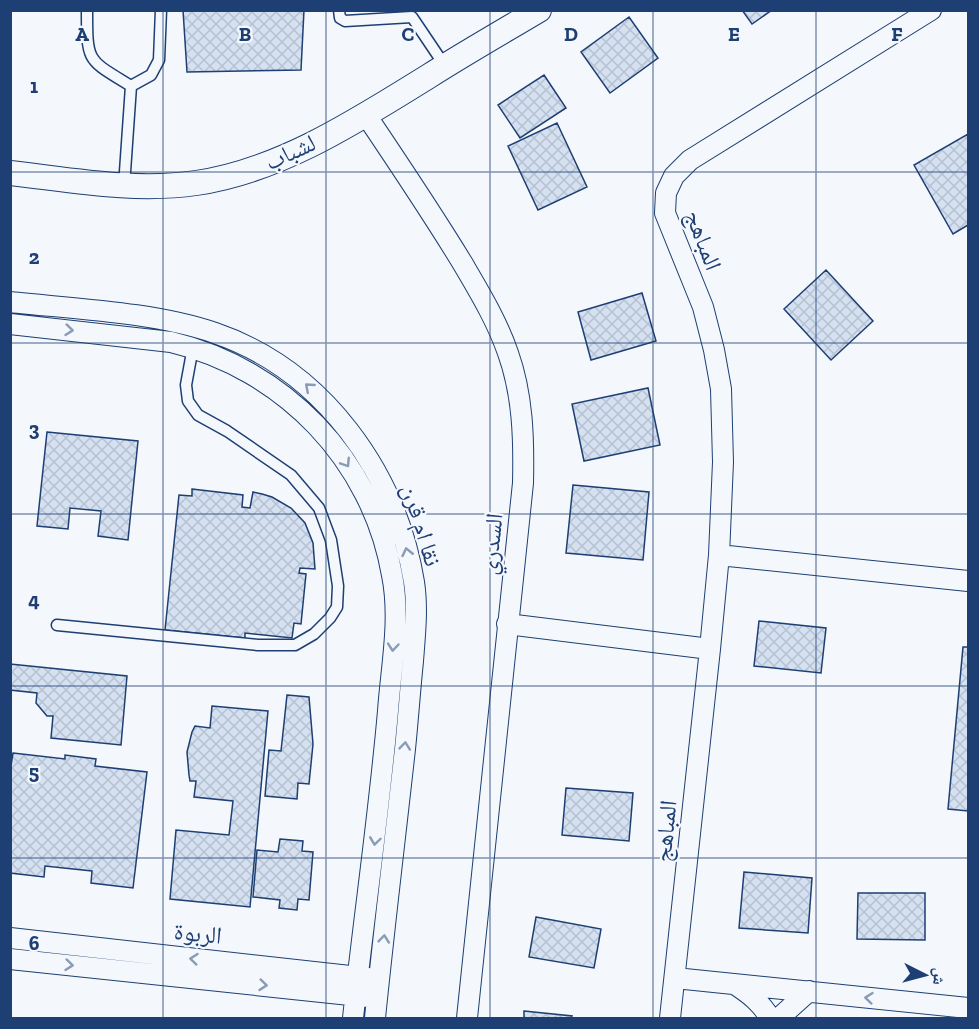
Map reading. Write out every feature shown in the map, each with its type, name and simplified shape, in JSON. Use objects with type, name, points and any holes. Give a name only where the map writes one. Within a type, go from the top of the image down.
[{"type":"street","name":"لشباب","points":[[10,173],[123,186],[153,187],[196,183],[237,174],[276,161],[366,115],[538,10]]},
{"type":"street","name":"المباهج","points":[[670,1018],[719,555],[724,436],[721,389],[703,308],[665,213],[666,193],[674,176],[690,160],[931,10]]},
{"type":"street","name":"السدري","points":[[366,115],[449,240],[494,316],[509,355],[518,392],[524,436],[523,483],[467,1018]]},
{"type":"street","name":"نقا ام قرن","points":[[10,302],[155,318],[215,332],[237,342],[285,369],[316,393],[347,429],[378,475],[401,527],[407,550],[414,585],[416,626],[409,713],[375,1018]]},
{"type":"street","name":"نقا ام قرن","points":[[10,324],[148,339],[193,347],[222,359],[253,374],[278,392],[326,434],[362,489],[385,543],[393,576],[396,612],[379,810],[353,1018]]},
{"type":"street","points":[[719,555],[969,581]]},
{"type":"street","points":[[507,624],[710,648]]},
{"type":"street","name":"الربوة","points":[[10,938],[356,986]]},
{"type":"street","name":"الربوة","points":[[10,959],[378,988]]},
{"type":"street","points":[[675,978],[969,1008]]},
{"type":"street","points":[[734,984],[762,1005],[770,1018]]},
{"type":"street","points":[[779,1018],[809,991]]},
{"type":"lane","points":[[87,10],[87,44],[90,54],[96,64],[131,86]]},
{"type":"lane","points":[[131,86],[151,75],[159,60],[161,10]]},
{"type":"lane","points":[[339,10],[340,18],[345,21],[412,14],[445,66]]},
{"type":"lane","points":[[123,186],[131,86]]},
{"type":"lane","points":[[57,625],[258,645],[295,645],[314,634],[330,618],[337,607],[338,586],[331,540],[319,508],[291,475],[227,431],[198,415],[188,401],[186,385],[193,347]]},
{"type":"building","points":[[183,10],[304,10],[301,70],[187,72]]},
{"type":"building","points":[[742,10],[772,10],[752,24]]},
{"type":"building","points":[[629,17],[658,58],[610,93],[581,52]]},
{"type":"building","points":[[544,75],[566,108],[520,138],[498,105]]},
{"type":"building","points":[[557,123],[587,187],[538,210],[508,146]]},
{"type":"building","points":[[968,134],[968,225],[953,234],[914,165]]},
{"type":"building","points":[[826,270],[873,321],[831,360],[784,309]]},
{"type":"building","points":[[642,293],[656,341],[591,360],[578,312]]},
{"type":"building","points":[[648,388],[660,445],[584,461],[572,404]]},
{"type":"building","points":[[47,432],[138,441],[128,540],[98,536],[101,511],[70,508],[68,529],[37,526]]},
{"type":"building","points":[[573,485],[649,492],[643,560],[566,553]]},
{"type":"building","points":[[192,489],[243,495],[242,507],[250,508],[253,492],[272,497],[291,508],[305,523],[313,543],[315,569],[300,568],[299,573],[306,574],[301,624],[294,623],[292,638],[245,633],[245,638],[165,630],[179,495],[192,496]]},
{"type":"building","points":[[759,621],[826,628],[821,673],[754,666]]},
{"type":"building","points":[[963,647],[968,647],[968,811],[948,809]]},
{"type":"building","points":[[10,664],[127,676],[121,745],[51,738],[53,716],[47,716],[36,703],[37,693],[10,690]]},
{"type":"building","points":[[287,695],[309,697],[313,744],[309,784],[298,783],[297,799],[265,796],[269,750],[281,751]]},
{"type":"building","points":[[212,706],[268,711],[250,907],[170,899],[176,830],[229,835],[233,801],[194,797],[196,781],[190,781],[189,775],[187,752],[192,732],[195,726],[210,728]]},
{"type":"building","points":[[13,753],[65,759],[65,755],[96,759],[95,766],[147,772],[133,888],[91,883],[92,871],[45,866],[44,877],[10,873],[10,772]]},
{"type":"building","points":[[566,788],[633,793],[629,841],[562,835]]},
{"type":"building","points":[[280,839],[303,841],[302,851],[313,852],[309,900],[298,899],[297,910],[279,908],[280,900],[253,897],[257,850],[278,852]]},
{"type":"building","points":[[744,872],[812,878],[808,933],[739,928]]},
{"type":"building","points":[[858,893],[925,893],[925,940],[857,939]]},
{"type":"building","points":[[536,917],[601,929],[594,968],[529,957]]},
{"type":"building","points":[[524,1011],[572,1016],[571,1018],[524,1018]]}]
